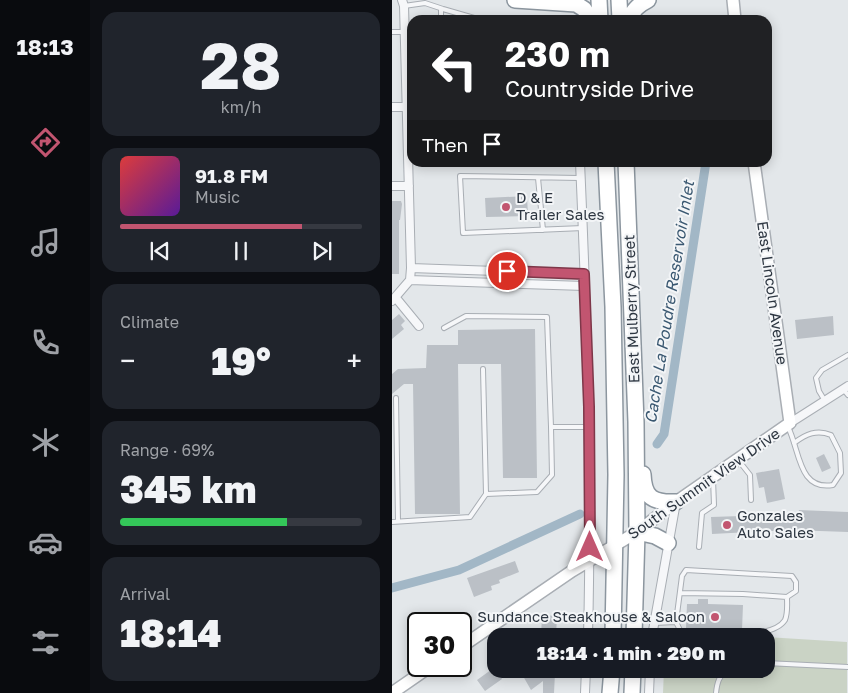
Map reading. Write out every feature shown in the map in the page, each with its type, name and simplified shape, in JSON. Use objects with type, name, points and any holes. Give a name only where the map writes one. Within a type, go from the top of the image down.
[{"type":"highway","points":[[515,0],[576,4],[584,9],[588,15]]},
{"type":"highway","points":[[599,0],[600,15]]},
{"type":"highway","points":[[619,0],[620,15]]},
{"type":"highway","points":[[632,15],[640,4],[648,0]]},
{"type":"highway","name":"East Mulberry Street","points":[[606,167],[614,317],[616,475],[613,628]]},
{"type":"highway","name":"East Mulberry Street","points":[[626,167],[636,422],[637,532],[634,628]]},
{"type":"highway","points":[[629,216],[634,187],[633,167]]},
{"type":"highway","points":[[636,422],[642,450],[646,491],[653,499],[676,502]]},
{"type":"highway","points":[[637,532],[655,536],[668,543]]},
{"type":"highway","points":[[610,693],[611,678]]},
{"type":"highway","points":[[632,693],[633,678]]},
{"type":"street","points":[[733,0],[735,15]]},
{"type":"street","points":[[403,3],[407,82]]},
{"type":"street","points":[[392,106],[407,107]]},
{"type":"street","points":[[409,167],[410,280],[394,300],[418,326]]},
{"type":"street","points":[[580,167],[589,427],[590,562],[588,628]]},
{"type":"street","name":"East Lincoln Avenue","points":[[755,167],[789,424]]},
{"type":"street","points":[[392,186],[409,186]]},
{"type":"street","points":[[411,268],[584,274]]},
{"type":"street","points":[[410,280],[584,286]]},
{"type":"street","name":"South Summit View Drive","points":[[472,639],[572,571],[590,562],[637,532],[712,476],[789,424],[846,390]]},
{"type":"street","points":[[653,628],[676,502]]},
{"type":"street","points":[[392,693],[416,677]]},
{"type":"street","points":[[585,693],[586,678]]},
{"type":"street","points":[[649,693],[650,678]]},
{"type":"lane","points":[[403,3],[425,3],[463,15]]},
{"type":"lane","points":[[441,15],[442,9]]},
{"type":"lane","points":[[392,32],[405,32]]},
{"type":"lane","points":[[580,178],[460,176],[463,233],[583,228]]},
{"type":"lane","points":[[538,178],[543,230]]},
{"type":"lane","points":[[444,328],[466,316],[547,317],[552,475],[537,492],[486,494]]},
{"type":"lane","points":[[825,401],[819,391],[816,378],[822,370],[848,355]]},
{"type":"lane","points":[[392,522],[470,517],[486,494],[483,369]]},
{"type":"lane","points":[[396,398],[398,521]]},
{"type":"lane","points":[[789,424],[794,443],[807,477],[818,485],[833,485],[841,473],[840,453],[831,435],[824,432],[815,432],[804,436],[794,443]]},
{"type":"lane","points":[[551,427],[589,427]]},
{"type":"lane","points":[[737,460],[750,475],[751,500]]},
{"type":"lane","points":[[699,548],[702,513],[714,505],[712,476]]},
{"type":"lane","points":[[680,593],[787,597],[796,591],[796,582],[792,576],[686,570],[682,576],[676,622],[681,632],[684,633],[749,634],[774,629],[785,619],[787,597]]},
{"type":"lane","points":[[654,623],[676,622]]},
{"type":"lane","points":[[775,663],[848,667]]},
{"type":"lane","points":[[716,693],[719,678]]},
{"type":"green space","points":[[775,638],[847,642],[847,693],[663,693],[664,678],[775,678]]},
{"type":"building","name":"D & E Trailer Sales","points":[[527,196],[528,216],[486,217],[485,198]]},
{"type":"building","points":[[392,201],[401,201],[402,204],[399,220],[399,274],[392,274]]},
{"type":"building","points":[[399,314],[405,321],[401,325],[404,329],[392,339],[392,320]]},
{"type":"building","points":[[833,316],[834,335],[797,339],[795,320]]},
{"type":"building","points":[[535,329],[537,478],[503,478],[501,364],[458,364],[460,514],[415,514],[413,384],[404,384],[392,394],[392,374],[398,369],[426,368],[427,345],[458,345],[458,330]]},
{"type":"building","points":[[824,454],[831,468],[822,472],[816,458]]},
{"type":"building","points":[[779,469],[785,499],[767,503],[764,487],[759,488],[756,473]]},
{"type":"building","points":[[799,510],[848,512],[848,532],[791,530],[712,534],[711,517],[798,514]]},
{"type":"building","points":[[515,561],[519,572],[499,580],[500,583],[491,586],[492,590],[474,597],[467,578]]},
{"type":"building","name":"Sundance Steakhouse & Saloon","points":[[698,599],[708,599],[708,604],[743,605],[742,628],[686,628],[687,604],[698,604]]},
{"type":"building","points":[[542,615],[557,616],[556,628],[541,628]]},
{"type":"building","points":[[487,673],[487,678],[502,679],[485,691],[477,680]]},
{"type":"building","points":[[524,678],[555,678],[554,693],[543,693],[543,681],[531,690]]},
{"type":"waterway","name":"Cache La Poudre Reservoir Inlet","points":[[657,444],[664,434],[705,167]]},
{"type":"waterway","name":"Cache La Poudre Reservoir Inlet","points":[[392,588],[459,570],[580,514]]},
{"type":"place","name":"D & E Trailer Sales","points":[[506,207]]},
{"type":"place","name":"Gonzales Auto Sales","points":[[727,525]]},
{"type":"place","name":"Sundance Steakhouse & Saloon","points":[[715,617]]},
{"type":"route","points":[[507,271],[584,274],[589,407],[590,547]]}]
